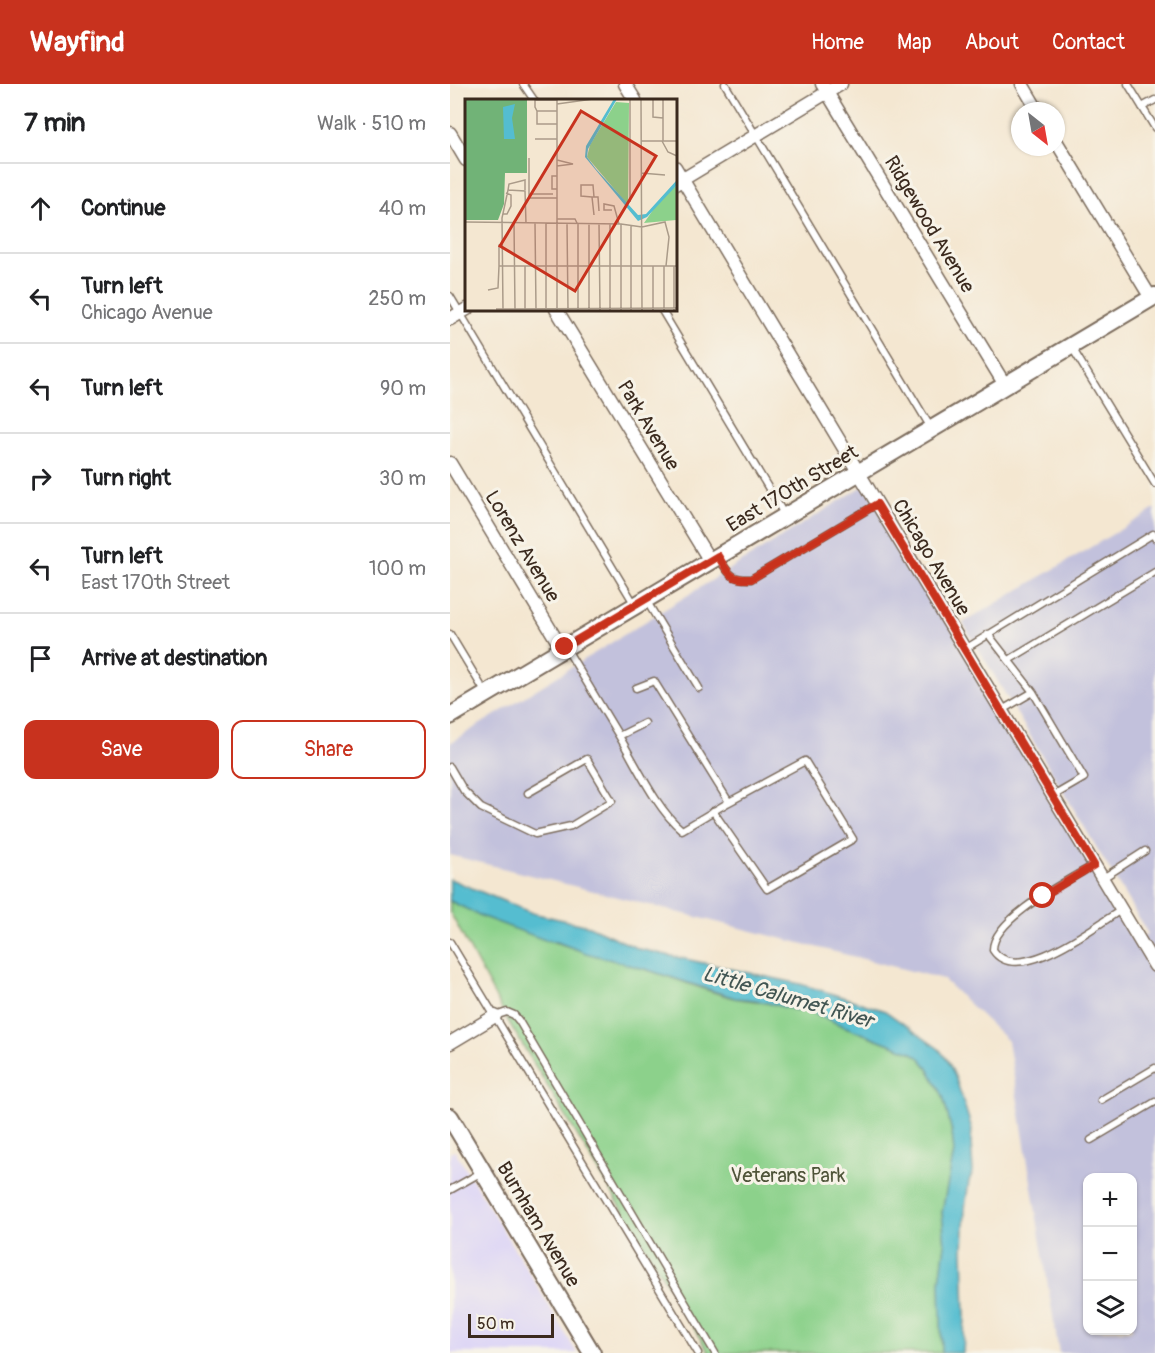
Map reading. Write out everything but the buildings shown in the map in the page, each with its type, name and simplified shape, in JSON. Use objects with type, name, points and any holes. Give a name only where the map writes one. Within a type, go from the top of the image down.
[{"type":"street","points":[[625,84],[634,99]]},
{"type":"street","points":[[679,182],[756,135],[824,88],[841,84]]},
{"type":"street","points":[[1022,84],[1033,102]]},
{"type":"street","name":"Ridgewood Avenue","points":[[824,88],[1005,385]]},
{"type":"street","points":[[450,133],[465,158]]},
{"type":"street","points":[[1065,155],[1153,297]]},
{"type":"street","name":"Chicago Avenue","points":[[679,182],[858,472],[1121,910],[1150,946],[1155,966]]},
{"type":"street","name":"East 170th Street","points":[[450,716],[1153,297]]},
{"type":"street","name":"Park Avenue","points":[[557,310],[714,559]]},
{"type":"street","name":"Lorenz Avenue","points":[[450,463],[564,648]]},
{"type":"street","points":[[450,1043],[495,1017]]},
{"type":"street","name":"Burnham Avenue","points":[[450,1118],[592,1353]]},
{"type":"lane","points":[[524,84],[533,99]]},
{"type":"lane","points":[[725,84],[932,429]]},
{"type":"lane","points":[[1128,84],[1155,128]]},
{"type":"lane","points":[[1142,107],[1155,99]]},
{"type":"lane","points":[[450,296],[459,314],[641,602],[699,688]]},
{"type":"lane","points":[[662,310],[785,516]]},
{"type":"lane","points":[[1071,346],[1155,484]]},
{"type":"lane","points":[[714,559],[731,577],[739,580],[751,579],[877,504]]},
{"type":"lane","points":[[964,649],[1153,534],[1155,538]]},
{"type":"lane","points":[[1009,660],[1155,572]]},
{"type":"lane","points":[[450,634],[486,694]]},
{"type":"lane","points":[[988,634],[1032,692],[1084,778],[1053,796]]},
{"type":"lane","points":[[564,648],[663,809],[682,830],[713,811],[729,802],[805,761],[853,839],[767,889],[713,811]]},
{"type":"lane","points":[[636,688],[654,681],[729,802]]},
{"type":"lane","points":[[1001,710],[1032,692]]},
{"type":"lane","points":[[619,736],[645,723]]},
{"type":"lane","points":[[450,767],[464,791],[481,808],[535,834],[571,826],[612,801],[586,759],[528,793]]},
{"type":"lane","points":[[1102,879],[1145,851]]},
{"type":"lane","points":[[1094,865],[1010,919],[998,933],[993,950],[996,955],[1009,962],[1033,961],[1061,947],[1121,910]]},
{"type":"lane","points":[[450,942],[698,1353]]},
{"type":"lane","points":[[495,1017],[507,1012],[519,1021],[715,1353]]},
{"type":"lane","points":[[1101,1100],[1155,1068]]},
{"type":"lane","points":[[1091,1140],[1155,1102]]},
{"type":"lane","points":[[450,1190],[483,1172]]},
{"type":"shaded area","points":[[865,485],[1138,938],[1148,934],[963,623],[1155,509],[1155,1353],[1059,1353],[1008,1041],[943,979],[450,855],[450,743]]},
{"type":"shaded area","points":[[455,1151],[577,1353],[450,1353],[450,1153]]},
{"type":"green space","name":"Veterans Park","points":[[450,901],[522,931],[723,995],[792,1008],[810,1009],[843,1026],[911,1052],[921,1059],[943,1096],[952,1132],[954,1152],[942,1212],[945,1245],[940,1282],[942,1353],[709,1353],[508,1021],[450,912]]},
{"type":"water","name":"Little Calumet River","points":[[450,879],[532,913],[589,926],[639,949],[800,984],[885,1011],[939,1049],[948,1061],[956,1079],[972,1129],[973,1171],[965,1208],[963,1250],[965,1317],[963,1353],[942,1353],[940,1282],[945,1245],[942,1212],[954,1152],[952,1132],[943,1096],[921,1059],[911,1052],[843,1026],[810,1009],[796,1010],[755,1000],[735,998],[545,940],[483,917],[450,901]]},
{"type":"route","points":[[565,647],[718,556],[731,577],[739,580],[751,579],[877,504],[1094,865],[1043,896]]}]
